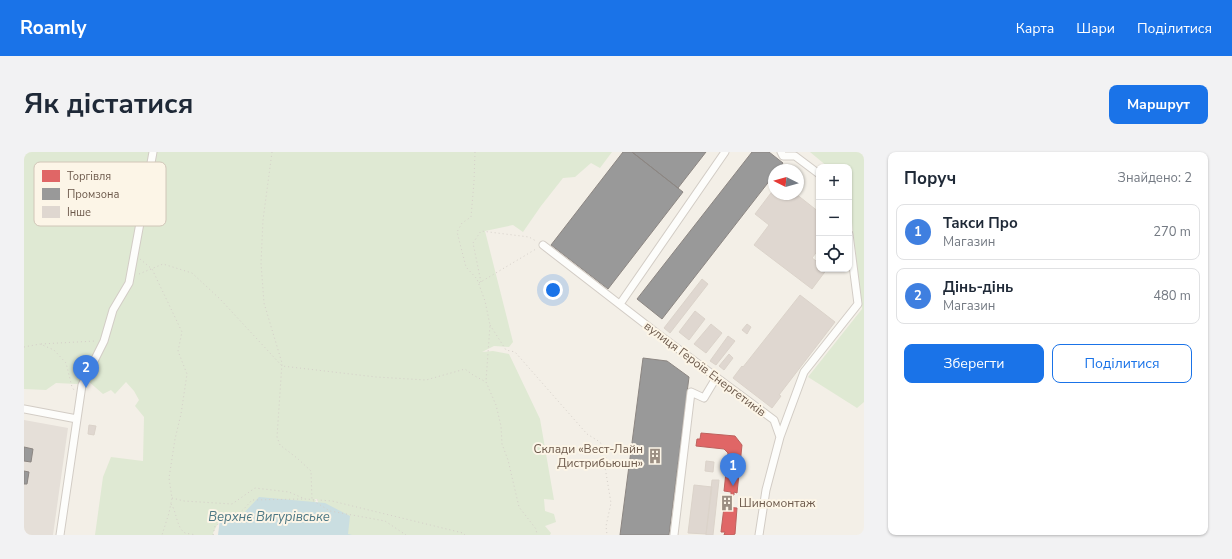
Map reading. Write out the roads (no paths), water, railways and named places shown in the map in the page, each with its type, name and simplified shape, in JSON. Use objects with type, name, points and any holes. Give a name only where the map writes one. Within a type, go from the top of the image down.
[{"type":"street","points":[[151,162],[153,152]]},
{"type":"street","points":[[620,304],[725,152]]},
{"type":"street","points":[[782,152],[783,156],[795,156],[816,172]]},
{"type":"street","points":[[60,535],[82,385],[104,341],[113,310],[129,283],[139,226]]},
{"type":"street","points":[[759,535],[766,490],[780,437],[804,372],[858,304],[849,236]]},
{"type":"street","name":"вулиця Героїв Енергетиків","points":[[543,244],[658,334],[774,420],[780,437]]},
{"type":"street","points":[[674,535],[691,392],[704,398],[716,378]]},
{"type":"street","points":[[24,409],[78,414]]},
{"type":"water","name":"Верхнє Вигурівське","points":[[259,497],[325,503],[350,516],[348,534],[352,535],[218,535],[220,519],[242,515]]},
{"type":"place","name":"Дінь-дінь","points":[[86,388]]},
{"type":"place","name":"Склади «Вест-Лайн Дистрибьюшн»","points":[[655,456]]},
{"type":"place","name":"Такси Про","points":[[733,486]]},
{"type":"place","name":"Шиномонтаж","points":[[727,503]]}]
